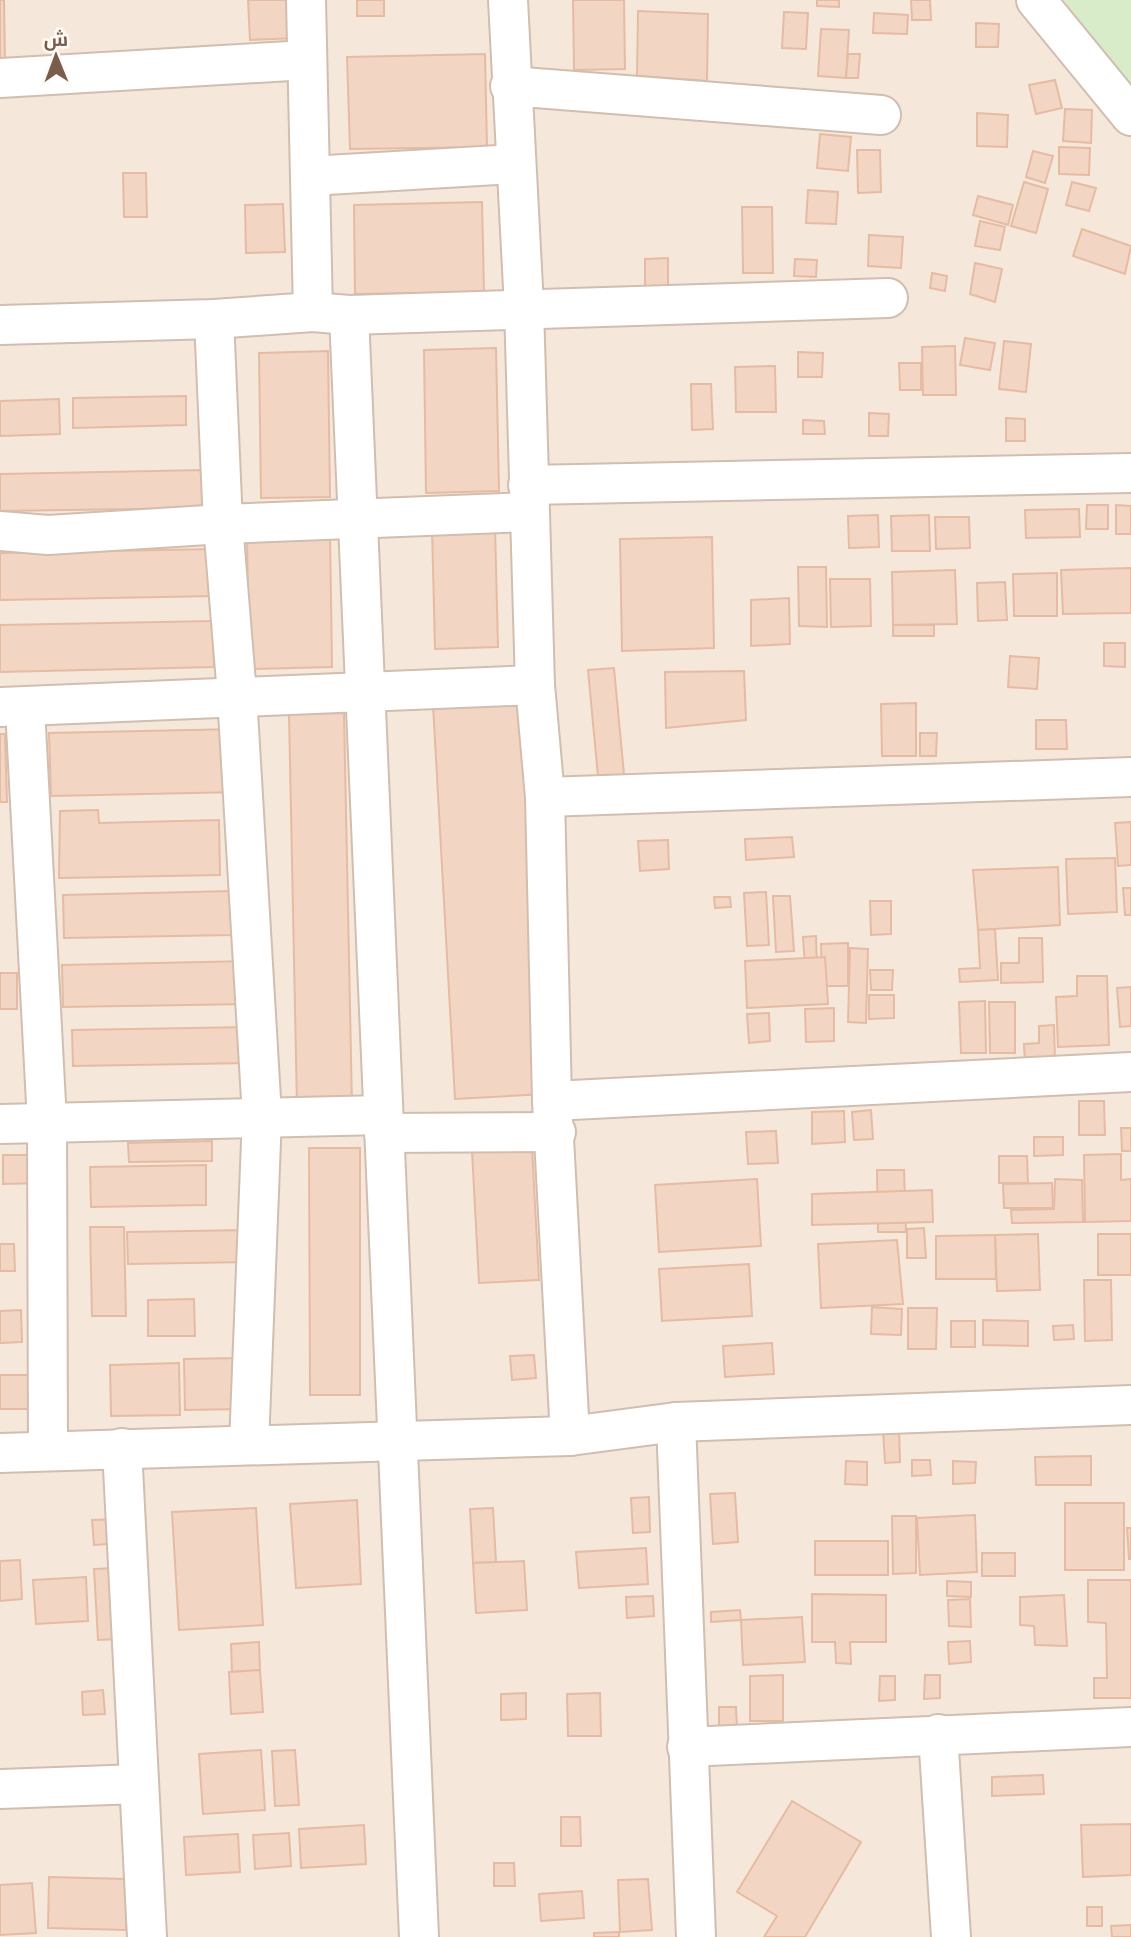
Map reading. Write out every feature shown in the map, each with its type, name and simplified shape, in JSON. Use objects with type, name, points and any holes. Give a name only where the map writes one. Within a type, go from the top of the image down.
[{"type":"street","points":[[306,0],[310,176],[331,314],[356,521],[419,1937]]},
{"type":"street","points":[[508,0],[510,86],[524,307],[535,685],[545,797],[554,1116],[570,1436]]},
{"type":"street","points":[[1036,0],[1131,116]]},
{"type":"street","points":[[0,78],[307,60]]},
{"type":"street","points":[[510,86],[881,115]]},
{"type":"street","points":[[310,176],[515,164]]},
{"type":"street","points":[[0,324],[888,298]]},
{"type":"street","points":[[214,319],[223,524],[237,695],[262,1116],[249,1445]]},
{"type":"street","points":[[0,531],[48,535],[223,524],[356,521],[529,499],[1131,473]]},
{"type":"street","points":[[48,1450],[47,1122],[13,707],[237,695],[535,685]]},
{"type":"street","points":[[545,797],[1131,777]]},
{"type":"street","points":[[0,1124],[262,1116],[383,1124],[554,1116],[1131,1073]]},
{"type":"street","points":[[0,1453],[570,1436],[676,1422],[1131,1405]]},
{"type":"street","points":[[676,1422],[696,1937]]},
{"type":"street","points":[[122,1448],[146,1937]]},
{"type":"street","points":[[687,1747],[1131,1727]]},
{"type":"street","points":[[938,1734],[951,1937]]},
{"type":"street","points":[[0,1790],[139,1784]]},
{"type":"shaded area","points":[[0,0],[1131,0],[1131,1937],[0,1937]]},
{"type":"green space","points":[[1064,0],[1131,0],[1131,88]]},
{"type":"building","points":[[0,0],[4,0],[5,63],[0,63]]},
{"type":"building","points":[[248,0],[296,0],[298,38],[250,40]]},
{"type":"building","points":[[357,0],[384,0],[384,16],[357,16]]},
{"type":"building","points":[[573,0],[624,0],[625,69],[574,70]]},
{"type":"building","points":[[817,0],[839,0],[839,7],[817,6]]},
{"type":"building","points":[[911,0],[930,0],[931,20],[912,20]]},
{"type":"building","points":[[638,11],[708,14],[707,81],[637,76]]},
{"type":"building","points":[[784,12],[808,13],[806,49],[782,48]]},
{"type":"building","points":[[874,13],[908,15],[907,34],[873,33]]},
{"type":"building","points":[[976,23],[999,24],[998,47],[976,47]]},
{"type":"building","points":[[821,29],[849,30],[846,78],[818,76]]},
{"type":"building","points":[[485,54],[487,147],[350,149],[347,57]]},
{"type":"building","points":[[848,54],[860,54],[858,78],[846,78]]},
{"type":"building","points":[[1055,80],[1062,108],[1036,114],[1029,85]]},
{"type":"building","points":[[1065,109],[1092,110],[1091,143],[1063,141]]},
{"type":"building","points":[[977,113],[1008,115],[1007,147],[977,146]]},
{"type":"building","points":[[820,134],[851,137],[848,171],[817,168]]},
{"type":"building","points":[[1059,147],[1090,148],[1089,175],[1059,174]]},
{"type":"building","points":[[857,150],[880,150],[881,192],[858,193]]},
{"type":"building","points":[[1033,151],[1053,156],[1045,183],[1026,177]]},
{"type":"building","points":[[123,173],[146,173],[147,217],[124,217]]},
{"type":"building","points":[[1024,182],[1048,189],[1036,233],[1011,226]]},
{"type":"building","points":[[1072,182],[1096,188],[1089,211],[1066,205]]},
{"type":"building","points":[[808,190],[838,192],[836,224],[806,223]]},
{"type":"building","points":[[978,196],[1013,205],[1008,225],[973,215]]},
{"type":"building","points":[[482,202],[484,292],[355,294],[354,205]]},
{"type":"building","points":[[283,204],[285,252],[246,253],[245,205]]},
{"type":"building","points":[[742,207],[772,207],[773,273],[743,273]]},
{"type":"building","points":[[980,221],[1005,227],[1000,250],[975,246]]},
{"type":"building","points":[[1082,229],[1131,246],[1125,274],[1073,256]]},
{"type":"building","points":[[869,235],[903,237],[901,268],[868,266]]},
{"type":"building","points":[[668,258],[668,286],[645,286],[645,259]]},
{"type":"building","points":[[795,259],[817,260],[816,277],[794,276]]},
{"type":"building","points":[[975,263],[1002,269],[995,302],[970,294]]},
{"type":"building","points":[[932,273],[947,276],[945,291],[930,288]]},
{"type":"building","points":[[965,338],[995,343],[990,370],[960,365]]},
{"type":"building","points":[[1004,341],[1031,344],[1026,392],[999,389]]},
{"type":"building","points":[[955,346],[956,395],[923,395],[922,347]]},
{"type":"building","points":[[496,348],[499,491],[426,493],[424,350]]},
{"type":"building","points":[[328,351],[330,497],[261,498],[259,353]]},
{"type":"building","points":[[798,352],[823,353],[822,377],[798,377]]},
{"type":"building","points":[[899,363],[921,363],[921,390],[900,390]]},
{"type":"building","points":[[775,366],[776,412],[736,412],[735,367]]},
{"type":"building","points":[[691,384],[711,384],[713,429],[692,430]]},
{"type":"building","points":[[186,396],[186,425],[73,428],[73,398]]},
{"type":"building","points":[[59,399],[60,434],[0,436],[0,401]]},
{"type":"building","points":[[869,413],[889,414],[888,436],[869,436]]},
{"type":"building","points":[[1006,418],[1025,419],[1025,441],[1006,441]]},
{"type":"building","points":[[803,420],[824,421],[825,434],[803,434]]},
{"type":"building","points":[[204,470],[204,508],[0,511],[0,474]]},
{"type":"building","points":[[1087,505],[1108,505],[1108,529],[1086,529]]},
{"type":"building","points":[[1116,505],[1131,506],[1131,534],[1116,534]]},
{"type":"building","points":[[1079,509],[1080,537],[1026,538],[1025,510]]},
{"type":"building","points":[[878,515],[879,547],[849,548],[848,516]]},
{"type":"building","points":[[929,515],[930,551],[892,551],[891,516]]},
{"type":"building","points":[[935,517],[969,517],[970,548],[936,549]]},
{"type":"building","points":[[495,526],[498,647],[435,649],[432,527]]},
{"type":"building","points":[[330,532],[332,667],[249,669],[247,534]]},
{"type":"building","points":[[712,537],[714,648],[622,651],[620,539]]},
{"type":"building","points":[[215,549],[216,596],[0,600],[0,553]]},
{"type":"building","points":[[798,567],[826,567],[827,627],[799,626]]},
{"type":"building","points":[[1131,568],[1131,613],[1063,614],[1061,570]]},
{"type":"building","points":[[955,570],[957,624],[893,625],[892,572]]},
{"type":"building","points":[[1057,573],[1057,616],[1014,616],[1013,574]]},
{"type":"building","points":[[830,579],[870,579],[871,626],[831,627]]},
{"type":"building","points":[[1005,582],[1007,620],[978,621],[977,583]]},
{"type":"building","points":[[789,598],[790,644],[751,646],[751,600]]},
{"type":"building","points":[[213,621],[214,667],[0,672],[0,625]]},
{"type":"building","points":[[893,625],[934,625],[934,636],[893,636]]},
{"type":"building","points":[[1104,643],[1125,643],[1125,667],[1104,666]]},
{"type":"building","points":[[1010,656],[1039,658],[1037,689],[1008,687]]},
{"type":"building","points":[[614,668],[625,785],[599,787],[588,670]]},
{"type":"building","points":[[744,671],[746,720],[666,728],[665,672]]},
{"type":"building","points":[[523,699],[545,1094],[455,1099],[433,705]]},
{"type":"building","points":[[916,703],[916,756],[882,756],[881,704]]},
{"type":"building","points":[[344,713],[352,1106],[297,1107],[289,714]]},
{"type":"building","points":[[1036,720],[1066,720],[1067,749],[1036,749]]},
{"type":"building","points":[[237,729],[239,792],[51,796],[49,733]]},
{"type":"building","points":[[920,733],[937,733],[936,756],[920,756]]},
{"type":"building","points":[[0,734],[5,734],[7,802],[0,802]]},
{"type":"building","points":[[98,810],[99,823],[219,820],[220,875],[59,878],[60,811]]},
{"type":"building","points":[[1131,822],[1131,865],[1118,866],[1115,823]]},
{"type":"building","points":[[792,837],[794,857],[746,860],[745,839]]},
{"type":"building","points":[[668,840],[669,869],[640,871],[638,841]]},
{"type":"building","points":[[1115,858],[1117,912],[1068,914],[1066,859]]},
{"type":"building","points":[[1058,867],[1060,925],[978,930],[973,870]]},
{"type":"building","points":[[1123,888],[1131,888],[1131,915],[1125,915]]},
{"type":"building","points":[[232,891],[233,935],[64,938],[63,895]]},
{"type":"building","points":[[766,892],[769,945],[747,946],[744,893]]},
{"type":"building","points":[[773,896],[790,896],[794,951],[776,952]]},
{"type":"building","points":[[714,897],[730,897],[731,907],[715,908]]},
{"type":"building","points":[[870,901],[891,901],[891,934],[871,935]]},
{"type":"building","points":[[995,929],[998,980],[960,982],[959,969],[980,968],[978,930]]},
{"type":"building","points":[[816,936],[817,967],[805,967],[803,937]]},
{"type":"building","points":[[1019,938],[1042,938],[1043,982],[1001,983],[1001,963],[1019,963]]},
{"type":"building","points":[[848,943],[848,986],[822,986],[821,944]]},
{"type":"building","points":[[850,948],[868,949],[866,1023],[848,1022]]},
{"type":"building","points":[[825,957],[828,1004],[747,1008],[745,961]]},
{"type":"building","points":[[249,961],[250,1004],[63,1007],[62,965]]},
{"type":"building","points":[[870,970],[893,970],[892,990],[871,990]]},
{"type":"building","points":[[0,973],[17,973],[17,1009],[0,1009]]},
{"type":"building","points":[[1077,976],[1107,976],[1109,1045],[1058,1047],[1056,997],[1077,996]]},
{"type":"building","points":[[1131,987],[1131,1026],[1120,1027],[1117,988]]},
{"type":"building","points":[[869,995],[894,995],[894,1018],[869,1019]]},
{"type":"building","points":[[985,1001],[986,1053],[961,1053],[959,1002]]},
{"type":"building","points":[[989,1002],[1015,1002],[1015,1053],[990,1053]]},
{"type":"building","points":[[834,1008],[834,1041],[806,1042],[805,1009]]},
{"type":"building","points":[[769,1013],[770,1041],[749,1043],[747,1014]]},
{"type":"building","points":[[1054,1025],[1055,1062],[1025,1063],[1024,1044],[1039,1043],[1039,1026]]},
{"type":"building","points":[[250,1027],[250,1063],[73,1066],[72,1030]]},
{"type":"building","points":[[1079,1101],[1104,1101],[1105,1135],[1079,1135]]},
{"type":"building","points":[[871,1110],[873,1139],[854,1140],[852,1112]]},
{"type":"building","points":[[844,1111],[845,1142],[812,1144],[812,1112]]},
{"type":"building","points":[[1121,1128],[1131,1128],[1131,1151],[1122,1151]]},
{"type":"building","points":[[776,1131],[778,1163],[748,1164],[746,1132]]},
{"type":"building","points":[[1034,1137],[1063,1137],[1063,1155],[1034,1156]]},
{"type":"building","points":[[212,1141],[212,1161],[129,1162],[128,1143]]},
{"type":"building","points":[[532,1147],[539,1280],[479,1283],[472,1151]]},
{"type":"building","points":[[309,1148],[360,1148],[360,1395],[310,1395]]},
{"type":"building","points":[[1121,1154],[1121,1180],[1131,1179],[1131,1221],[1085,1222],[1084,1155]]},
{"type":"building","points":[[3,1155],[39,1155],[40,1183],[3,1184]]},
{"type":"building","points":[[999,1156],[1027,1156],[1028,1183],[999,1183]]},
{"type":"building","points":[[206,1165],[206,1205],[91,1207],[90,1167]]},
{"type":"building","points":[[877,1170],[904,1170],[906,1232],[878,1232]]},
{"type":"building","points":[[757,1179],[761,1246],[659,1252],[655,1185]]},
{"type":"building","points":[[1055,1179],[1082,1180],[1083,1222],[1012,1223],[1011,1210],[1054,1209]]},
{"type":"building","points":[[1052,1183],[1053,1208],[1004,1208],[1003,1184]]},
{"type":"building","points":[[932,1190],[933,1222],[812,1225],[812,1194]]},
{"type":"building","points":[[90,1227],[124,1227],[126,1316],[92,1316]]},
{"type":"building","points":[[924,1228],[926,1258],[907,1258],[907,1229]]},
{"type":"building","points":[[251,1230],[252,1262],[128,1264],[127,1232]]},
{"type":"building","points":[[1038,1234],[1040,1290],[997,1291],[995,1235]]},
{"type":"building","points":[[1098,1234],[1131,1234],[1131,1275],[1098,1275]]},
{"type":"building","points":[[995,1235],[996,1279],[936,1279],[936,1236]]},
{"type":"building","points":[[897,1240],[903,1304],[821,1308],[818,1244]]},
{"type":"building","points":[[0,1244],[14,1244],[15,1271],[0,1271]]},
{"type":"building","points":[[749,1264],[752,1316],[662,1321],[659,1269]]},
{"type":"building","points":[[1084,1280],[1111,1280],[1112,1340],[1085,1341]]},
{"type":"building","points":[[194,1299],[195,1336],[148,1336],[148,1300]]},
{"type":"building","points":[[872,1307],[902,1309],[901,1335],[871,1334]]},
{"type":"building","points":[[908,1308],[937,1308],[936,1349],[908,1349]]},
{"type":"building","points":[[21,1310],[22,1342],[0,1343],[0,1311]]},
{"type":"building","points":[[983,1320],[1028,1321],[1028,1346],[983,1345]]},
{"type":"building","points":[[951,1321],[975,1321],[975,1347],[951,1347]]},
{"type":"building","points":[[1073,1325],[1074,1339],[1054,1340],[1053,1326]]},
{"type":"building","points":[[772,1343],[774,1374],[725,1377],[723,1346]]},
{"type":"building","points":[[534,1355],[536,1378],[512,1380],[510,1356]]},
{"type":"building","points":[[241,1358],[243,1409],[185,1410],[184,1359]]},
{"type":"building","points":[[179,1363],[180,1415],[111,1416],[110,1365]]},
{"type":"building","points":[[0,1375],[39,1375],[39,1409],[0,1409]]},
{"type":"building","points":[[899,1429],[900,1462],[885,1463],[883,1430]]},
{"type":"building","points":[[1091,1456],[1091,1485],[1036,1485],[1035,1457]]},
{"type":"building","points":[[912,1460],[930,1460],[931,1475],[912,1476]]},
{"type":"building","points":[[846,1461],[867,1462],[867,1485],[845,1484]]},
{"type":"building","points":[[953,1461],[976,1462],[975,1483],[953,1484]]},
{"type":"building","points":[[735,1493],[738,1542],[713,1544],[710,1494]]},
{"type":"building","points":[[649,1497],[650,1532],[633,1533],[631,1498]]},
{"type":"building","points":[[357,1500],[361,1584],[296,1588],[290,1504]]},
{"type":"building","points":[[1065,1503],[1124,1503],[1124,1570],[1065,1570]]},
{"type":"building","points":[[256,1508],[263,1625],[179,1630],[172,1512]]},
{"type":"building","points":[[493,1508],[496,1562],[473,1563],[470,1509]]},
{"type":"building","points":[[975,1515],[977,1572],[920,1575],[917,1518]]},
{"type":"building","points":[[892,1516],[916,1516],[916,1573],[893,1574]]},
{"type":"building","points":[[119,1519],[120,1543],[94,1545],[92,1520]]},
{"type":"building","points":[[1127,1528],[1131,1528],[1131,1559],[1129,1559]]},
{"type":"building","points":[[815,1541],[888,1541],[888,1575],[815,1575]]},
{"type":"building","points":[[646,1548],[648,1584],[579,1588],[576,1552]]},
{"type":"building","points":[[982,1553],[1015,1553],[1015,1576],[982,1576]]},
{"type":"building","points":[[20,1560],[22,1599],[0,1601],[0,1561]]},
{"type":"building","points":[[524,1561],[527,1610],[476,1613],[473,1563]]},
{"type":"building","points":[[115,1568],[119,1639],[98,1640],[94,1569]]},
{"type":"building","points":[[86,1577],[88,1621],[36,1624],[33,1580]]},
{"type":"building","points":[[1088,1580],[1131,1580],[1131,1698],[1094,1698],[1094,1678],[1107,1678],[1106,1623],[1088,1622]]},
{"type":"building","points":[[947,1581],[971,1582],[971,1597],[947,1596]]},
{"type":"building","points":[[812,1594],[886,1595],[886,1642],[850,1642],[851,1664],[836,1663],[835,1642],[812,1642]]},
{"type":"building","points":[[1064,1595],[1067,1646],[1035,1645],[1034,1626],[1020,1625],[1020,1597]]},
{"type":"building","points":[[653,1596],[654,1616],[627,1618],[626,1597]]},
{"type":"building","points":[[970,1599],[971,1627],[949,1626],[948,1600]]},
{"type":"building","points":[[740,1610],[741,1620],[711,1622],[711,1612]]},
{"type":"building","points":[[802,1617],[805,1662],[743,1665],[741,1620]]},
{"type":"building","points":[[970,1641],[971,1662],[949,1664],[948,1642]]},
{"type":"building","points":[[259,1642],[260,1670],[232,1672],[231,1644]]},
{"type":"building","points":[[260,1670],[263,1712],[231,1714],[229,1672]]},
{"type":"building","points":[[783,1675],[783,1721],[750,1721],[750,1676]]},
{"type":"building","points":[[925,1675],[940,1675],[940,1698],[924,1699]]},
{"type":"building","points":[[880,1676],[895,1676],[895,1700],[879,1701]]},
{"type":"building","points":[[103,1690],[105,1714],[83,1715],[82,1692]]},
{"type":"building","points":[[526,1693],[526,1719],[501,1720],[501,1694]]},
{"type":"building","points":[[600,1693],[601,1736],[568,1736],[567,1694]]},
{"type":"building","points":[[719,1707],[736,1707],[737,1728],[719,1728]]},
{"type":"building","points":[[261,1750],[265,1810],[203,1814],[199,1754]]},
{"type":"building","points":[[295,1750],[299,1805],[275,1806],[272,1751]]},
{"type":"building","points":[[1043,1775],[1044,1794],[992,1796],[992,1777]]},
{"type":"building","points":[[792,1801],[861,1842],[805,1937],[764,1937],[777,1916],[737,1892]]},
{"type":"building","points":[[561,1817],[580,1817],[581,1846],[561,1846]]},
{"type":"building","points":[[1131,1824],[1131,1875],[1083,1877],[1081,1825]]},
{"type":"building","points":[[364,1825],[366,1864],[301,1868],[299,1829]]},
{"type":"building","points":[[289,1833],[291,1866],[255,1869],[253,1835]]},
{"type":"building","points":[[238,1834],[240,1872],[186,1875],[184,1837]]},
{"type":"building","points":[[494,1863],[514,1863],[515,1886],[494,1886]]},
{"type":"building","points":[[49,1877],[127,1879],[126,1930],[48,1928]]},
{"type":"building","points":[[648,1879],[652,1930],[620,1932],[618,1880]]},
{"type":"building","points":[[32,1883],[36,1933],[0,1935],[0,1885]]},
{"type":"building","points":[[582,1891],[584,1918],[541,1921],[539,1894]]},
{"type":"building","points":[[1087,1907],[1102,1907],[1102,1926],[1087,1926]]},
{"type":"building","points":[[1131,1925],[1131,1937],[1112,1937],[1111,1926]]},
{"type":"building","points":[[619,1932],[619,1937],[594,1937],[594,1933]]}]
